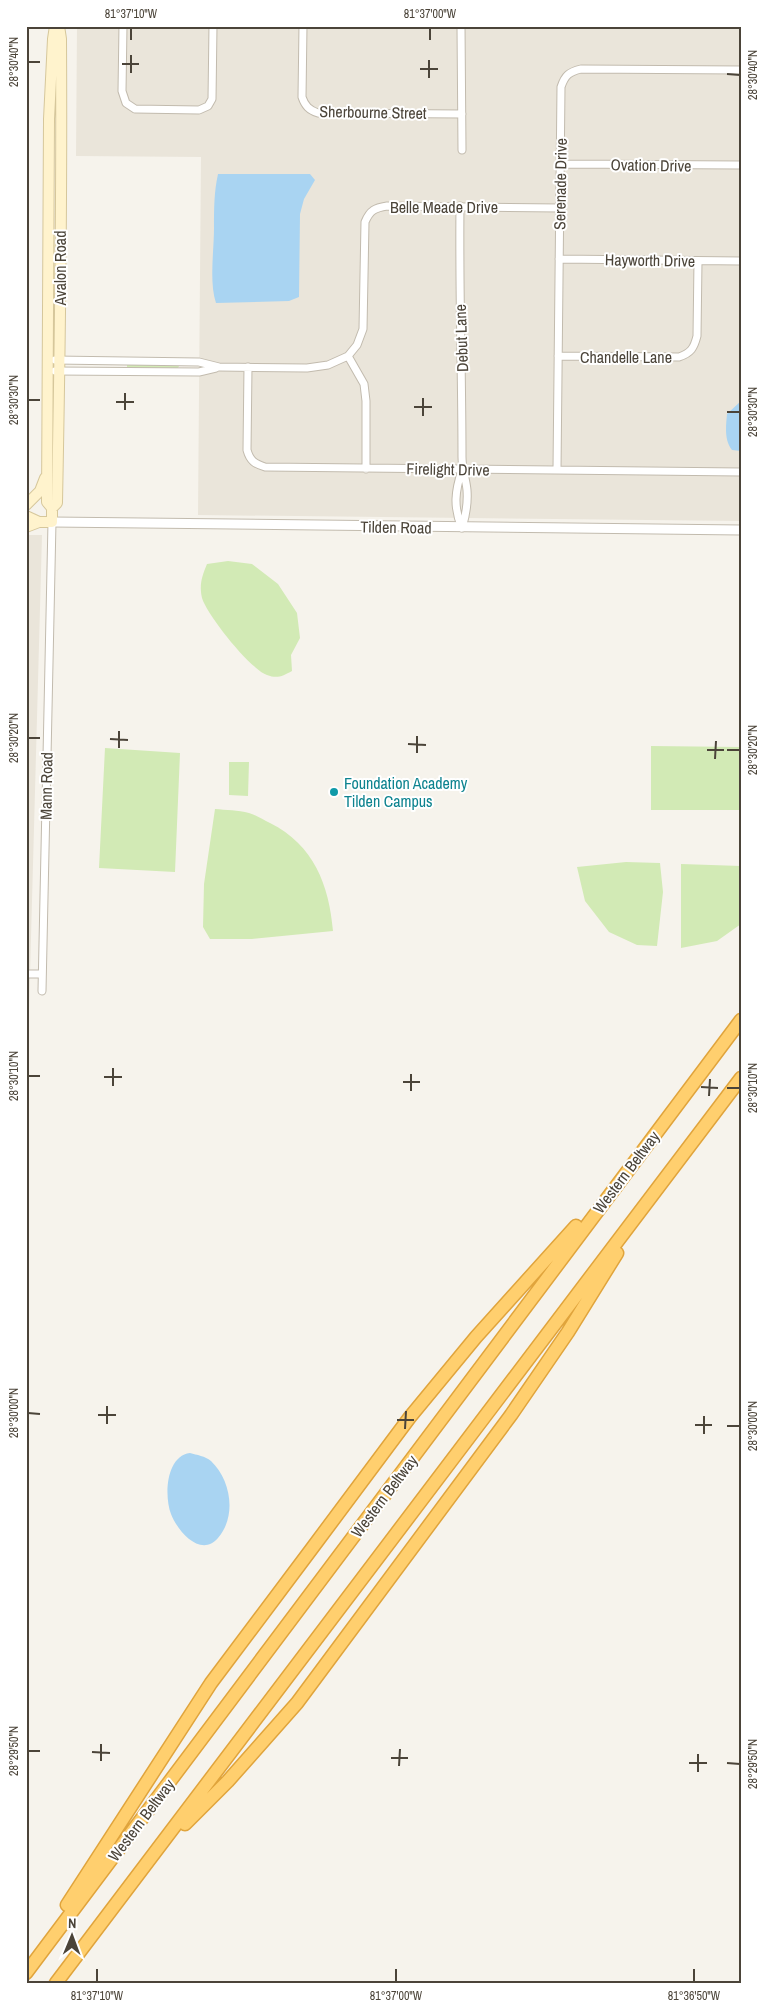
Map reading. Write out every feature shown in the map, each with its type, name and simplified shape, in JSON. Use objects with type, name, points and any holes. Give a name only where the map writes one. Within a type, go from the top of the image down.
[{"type":"highway","name":"Western Beltway","points":[[26,1972],[741,1020]]},
{"type":"highway","name":"Western Beltway","points":[[56,1983],[741,1078]]},
{"type":"highway","points":[[26,1965],[107,1846],[211,1683],[404,1425],[476,1337],[628,1168]]},
{"type":"highway","points":[[148,1862],[228,1781],[297,1703],[511,1415],[568,1332],[664,1180]]},
{"type":"main road","name":"Avalon Road","points":[[52,522],[52,508],[47,502],[49,120],[53,38],[57,26]]},
{"type":"main road","name":"Avalon Road","points":[[52,508],[57,503],[60,371],[62,112],[61,39],[57,26]]},
{"type":"main road","points":[[26,506],[43,485],[47,470]]},
{"type":"main road","points":[[26,516],[39,522]]},
{"type":"main road","points":[[26,527],[39,522],[52,522]]},
{"type":"street","points":[[123,26],[122,91],[126,103],[135,109],[199,110],[208,106],[212,99],[213,26]]},
{"type":"street","name":"Sherbourne Street","points":[[303,26],[302,97],[304,103],[311,110],[318,113],[462,114]]},
{"type":"street","points":[[461,26],[462,150]]},
{"type":"street","name":"Serenade Drive","points":[[557,470],[561,87],[564,77],[570,72],[581,69],[741,70]]},
{"type":"street","name":"Ovation Drive","points":[[560,164],[741,165]]},
{"type":"street","name":"Belle Meade Drive","points":[[348,356],[358,345],[363,328],[364,222],[369,213],[376,208],[387,206],[460,206],[560,208]]},
{"type":"street","name":"Debut Lane","points":[[460,206],[459,284],[462,360],[462,470],[467,489],[466,513],[462,528]]},
{"type":"street","name":"Hayworth Drive","points":[[559,260],[741,261]]},
{"type":"street","name":"Chandelle Lane","points":[[558,356],[679,357],[688,354],[694,347],[697,336],[698,261]]},
{"type":"street","points":[[48,360],[199,362],[219,367],[307,368],[328,365],[348,356],[364,384],[366,401],[366,468]]},
{"type":"street","points":[[119,361],[119,372]]},
{"type":"street","points":[[186,362],[186,372]]},
{"type":"street","points":[[48,371],[199,372],[219,367]]},
{"type":"street","name":"Firelight Drive","points":[[248,367],[247,450],[249,458],[255,464],[265,467],[741,472]]},
{"type":"street","name":"Debut Lane","points":[[462,470],[456,489],[456,514],[462,528]]},
{"type":"street","points":[[456,496],[467,497]]},
{"type":"street","name":"Tilden Road","points":[[52,522],[741,530]]},
{"type":"street","name":"Mann Road","points":[[42,991],[52,522]]},
{"type":"street","points":[[26,974],[42,974]]},
{"type":"shaded area","points":[[77,26],[741,26],[741,521],[198,515],[201,157],[76,156]]},
{"type":"shaded area","points":[[26,535],[42,535],[26,1121]]},
{"type":"green space","points":[[127,364],[178,364],[179,366],[178,368],[130,368],[127,367]]},
{"type":"green space","points":[[228,561],[252,564],[278,584],[297,613],[300,638],[291,655],[292,671],[283,676],[267,675],[250,663],[220,628],[202,598],[202,577],[207,564]]},
{"type":"green space","points":[[651,746],[741,747],[741,810],[651,810]]},
{"type":"green space","points":[[105,748],[180,753],[175,872],[99,868]]},
{"type":"green space","points":[[229,762],[249,762],[248,796],[229,795]]},
{"type":"green space","points":[[215,809],[252,814],[285,832],[298,843],[308,855],[323,882],[328,898],[333,931],[252,939],[210,939],[203,927],[204,884]]},
{"type":"green space","points":[[626,862],[660,863],[663,892],[657,946],[637,945],[609,932],[585,901],[577,867]]},
{"type":"green space","points":[[681,864],[741,866],[741,924],[717,941],[681,948]]},
{"type":"water","points":[[218,174],[310,174],[315,180],[304,199],[300,214],[299,297],[289,301],[216,303],[212,266],[214,201]]},
{"type":"water","points":[[741,401],[741,451],[732,450],[729,446],[726,428],[727,414]]},
{"type":"water","points":[[190,1453],[209,1459],[218,1469],[227,1488],[229,1498],[228,1519],[224,1529],[218,1538],[204,1545],[198,1544],[184,1535],[174,1521],[169,1506],[168,1488],[172,1469],[176,1461]]},
{"type":"place","name":"Foundation Academy Tilden Campus","points":[[334,792]]}]
